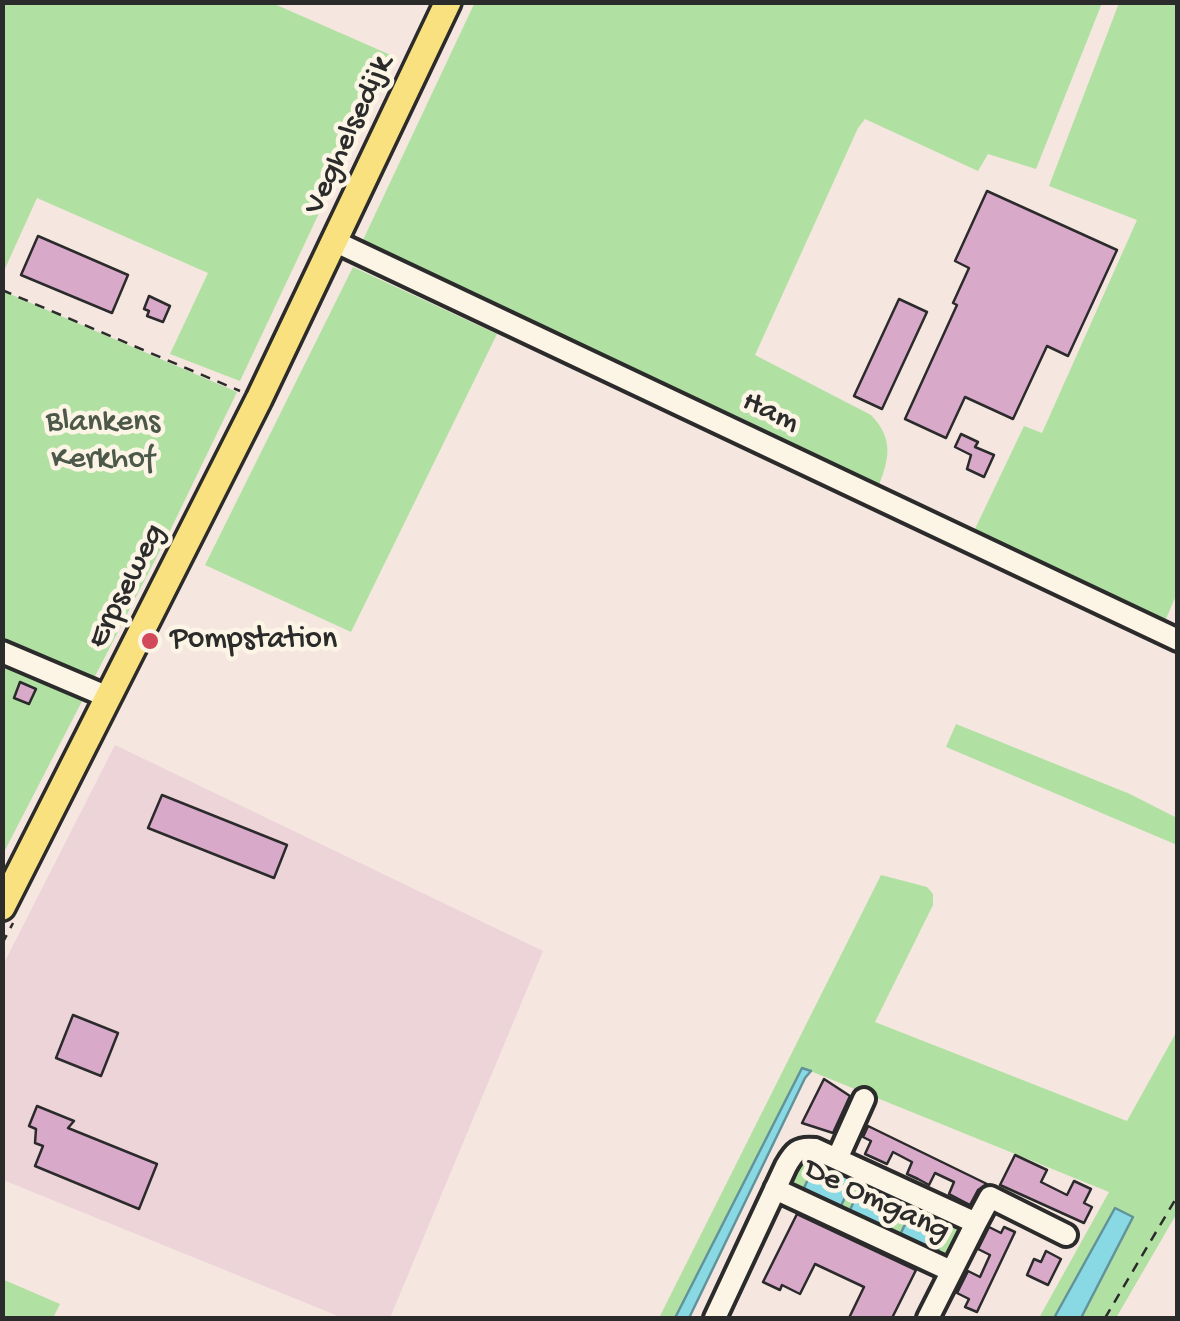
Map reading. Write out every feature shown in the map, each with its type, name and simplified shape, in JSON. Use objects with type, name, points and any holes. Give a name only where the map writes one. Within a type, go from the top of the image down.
[{"type":"main road","name":"Veghelsedijk","points":[[336,242],[448,2]]},
{"type":"main road","name":"Erpseweg","points":[[2,907],[336,242]]},
{"type":"street","name":"Ham","points":[[336,242],[1178,640]]},
{"type":"street","points":[[2,652],[108,697]]},
{"type":"street","name":"De Omgang","points":[[837,1159],[864,1099]]},
{"type":"street","name":"De Omgang","points":[[715,1318],[794,1152],[803,1147],[814,1148],[976,1223]]},
{"type":"street","name":"De Omgang","points":[[775,1189],[951,1271]]},
{"type":"street","name":"De Omgang","points":[[928,1318],[990,1197],[1066,1236]]},
{"type":"path","points":[[2,290],[259,400]]},
{"type":"path","points":[[1106,1318],[1178,1195]]},
{"type":"shaded area","points":[[115,745],[543,951],[390,1318],[343,1318],[3,1180],[2,967]]},
{"type":"green space","points":[[475,2],[1102,3],[1036,169],[988,154],[978,171],[865,119],[858,128],[755,355],[871,415],[883,432],[887,448],[879,485],[363,240]]},
{"type":"green space","points":[[2,3],[272,3],[393,56],[240,381],[170,354],[208,273],[37,198],[3,273]]},
{"type":"green space","points":[[1119,3],[1177,3],[1178,591],[1165,621],[974,531],[1024,426],[1042,433],[1137,220],[1049,186]]},
{"type":"green space","points":[[353,267],[497,334],[351,632],[205,565]]},
{"type":"green space","name":"Blankens Kerkhof","points":[[3,291],[237,392],[168,535],[3,854]]},
{"type":"green space","points":[[956,724],[1130,794],[1177,818],[1177,845],[946,747]]},
{"type":"green space","points":[[881,875],[927,887],[933,894],[933,905],[875,1022],[1127,1121],[1177,1031],[1177,1213],[1116,1318],[1039,1318],[1109,1192],[803,1068],[675,1318],[659,1318]]},
{"type":"green space","points":[[805,1153],[952,1221],[961,1232],[950,1256],[937,1255],[789,1185],[790,1176]]},
{"type":"green space","points":[[2,1279],[60,1304],[53,1318],[3,1318]]},
{"type":"water","points":[[802,1068],[811,1071],[689,1318],[675,1318]]},
{"type":"water","points":[[817,1160],[854,1178],[840,1208],[803,1190]]},
{"type":"water","points":[[863,1182],[900,1200],[886,1230],[849,1212]]},
{"type":"water","points":[[914,1205],[951,1223],[937,1252],[900,1235]]},
{"type":"water","points":[[1115,1208],[1133,1217],[1081,1318],[1054,1318]]},
{"type":"building","points":[[987,191],[1117,250],[1068,356],[1047,346],[1013,419],[965,397],[946,438],[905,419],[957,305],[953,303],[969,268],[955,261]]},
{"type":"building","points":[[38,236],[128,275],[112,313],[21,275]]},
{"type":"building","points":[[149,296],[170,306],[163,322],[147,316],[149,311],[144,309]]},
{"type":"building","points":[[899,299],[927,312],[882,409],[854,396]]},
{"type":"building","points":[[961,434],[978,442],[975,447],[994,455],[984,477],[967,469],[971,455],[955,447]]},
{"type":"building","points":[[20,682],[36,689],[29,704],[14,698]]},
{"type":"building","points":[[162,795],[287,845],[274,878],[148,828]]},
{"type":"building","points":[[73,1015],[118,1033],[101,1076],[56,1058]]},
{"type":"building","points":[[824,1079],[850,1096],[833,1133],[802,1123]]},
{"type":"building","points":[[37,1106],[74,1121],[68,1128],[157,1164],[139,1209],[35,1166],[43,1146],[35,1143],[36,1129],[29,1126]]},
{"type":"building","points":[[868,1126],[987,1184],[978,1190],[970,1205],[949,1194],[954,1182],[935,1173],[929,1185],[907,1174],[912,1162],[893,1152],[887,1164],[865,1154],[871,1141],[863,1137]]},
{"type":"building","points":[[1015,1155],[1047,1170],[1041,1182],[1067,1195],[1074,1181],[1091,1189],[1084,1203],[1092,1207],[1084,1223],[1000,1185]]},
{"type":"building","points":[[797,1214],[916,1270],[892,1318],[849,1318],[864,1287],[815,1264],[800,1294],[782,1285],[780,1290],[763,1282]]},
{"type":"building","points":[[989,1227],[1001,1233],[1004,1227],[1015,1232],[977,1312],[965,1307],[969,1299],[957,1293],[968,1271],[980,1277],[990,1255],[978,1249]]},
{"type":"building","points":[[1046,1251],[1061,1259],[1048,1285],[1027,1275],[1034,1259],[1041,1262]]},
{"type":"place","name":"Pompstation","points":[[150,641]]}]
